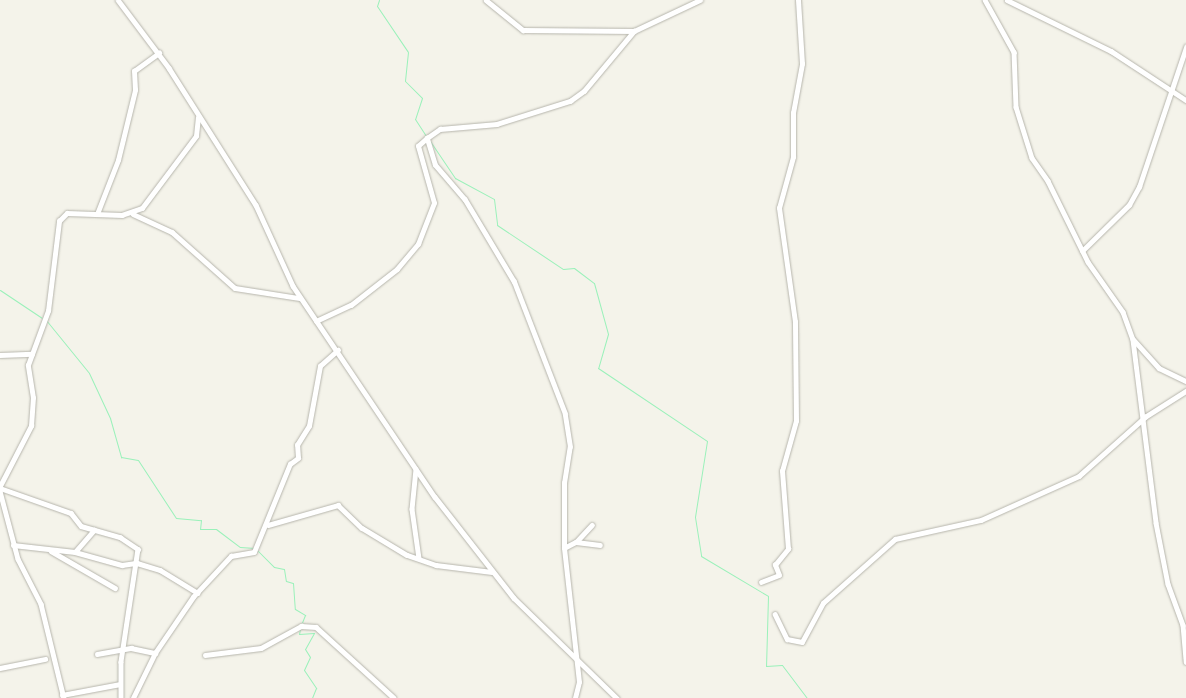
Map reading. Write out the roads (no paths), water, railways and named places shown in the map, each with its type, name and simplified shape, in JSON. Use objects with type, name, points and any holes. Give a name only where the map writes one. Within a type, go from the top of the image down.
[{"type":"street","points":[[118,0],[159,53],[260,213],[301,298],[338,350],[416,469],[492,572],[574,661],[616,698]]},
{"type":"street","points":[[486,0],[522,30],[634,31]]},
{"type":"street","points":[[316,321],[351,305],[397,268],[418,244],[434,203],[418,146],[427,138],[440,129],[497,124],[570,101],[584,91],[634,31],[700,0]]},
{"type":"street","points":[[761,582],[779,575],[775,564],[788,548],[782,471],[796,421],[795,322],[779,208],[793,157],[793,108],[802,64],[798,0]]},
{"type":"street","points":[[985,0],[1014,52],[1016,107],[1032,158],[1082,250],[1123,312],[1133,339],[1145,417],[1156,523],[1168,584],[1182,625],[1186,662]]},
{"type":"street","points":[[1007,0],[1096,42],[1174,90],[1186,100]]},
{"type":"street","points":[[1082,250],[1135,195],[1174,90],[1186,47]]},
{"type":"street","points":[[98,214],[118,160],[135,90],[134,71],[159,53]]},
{"type":"street","points":[[129,214],[142,208],[171,173],[198,132],[197,115]]},
{"type":"street","points":[[427,138],[435,165],[465,200],[514,282],[561,401],[570,439],[564,483],[564,548],[574,661],[579,682],[575,698]]},
{"type":"street","points":[[120,684],[76,692],[63,697],[42,604],[13,545],[0,488],[31,426],[33,398],[27,373],[48,312],[59,221],[67,213],[146,216],[172,232],[235,288],[301,298]]},
{"type":"street","points":[[1133,339],[1159,368],[1186,381]]},
{"type":"street","points":[[132,698],[155,653],[198,593],[231,556],[254,552],[267,525],[290,464],[298,458],[297,445],[308,426],[321,363],[338,350]]},
{"type":"street","points":[[0,356],[32,354]]},
{"type":"street","points":[[775,614],[787,639],[802,642],[823,603],[895,539],[981,520],[1078,476],[1145,417],[1186,391]]},
{"type":"street","points":[[416,469],[412,509],[419,558]]},
{"type":"street","points":[[0,488],[71,513],[81,526],[135,545],[137,564],[123,649],[120,684],[121,698]]},
{"type":"street","points":[[267,525],[283,517],[338,505],[362,528],[419,558],[436,565],[492,572]]},
{"type":"street","points":[[564,548],[576,542],[592,526]]},
{"type":"street","points":[[75,552],[94,530]]},
{"type":"street","points":[[576,542],[600,545]]},
{"type":"street","points":[[13,545],[75,552],[122,565],[137,564],[160,570],[198,593]]},
{"type":"street","points":[[48,549],[115,588]]},
{"type":"street","points":[[205,654],[261,648],[301,626],[316,627],[394,698]]},
{"type":"street","points":[[97,654],[123,649],[155,653]]},
{"type":"street","points":[[0,668],[45,659]]},
{"type":"street","points":[[76,692],[79,698]]},
{"type":"waterway","points":[[379,0],[377,6],[408,52],[405,81],[422,98],[415,119],[426,136]]},
{"type":"waterway","points":[[430,141],[455,178],[494,199],[497,225],[563,269],[574,268],[594,283],[608,334],[598,368],[707,441],[695,517],[701,556],[768,596],[766,666],[782,665],[807,698]]},
{"type":"waterway","points":[[0,290],[42,318]]},
{"type":"waterway","points":[[46,320],[89,373],[110,418],[121,457],[138,460],[176,518],[201,520],[200,529],[216,529],[240,547],[255,548],[274,567],[284,569],[286,581],[293,583],[295,609],[305,615],[301,625]]},
{"type":"waterway","points":[[300,629],[299,634],[314,633],[305,649],[310,657],[304,670],[316,688],[312,698]]}]
